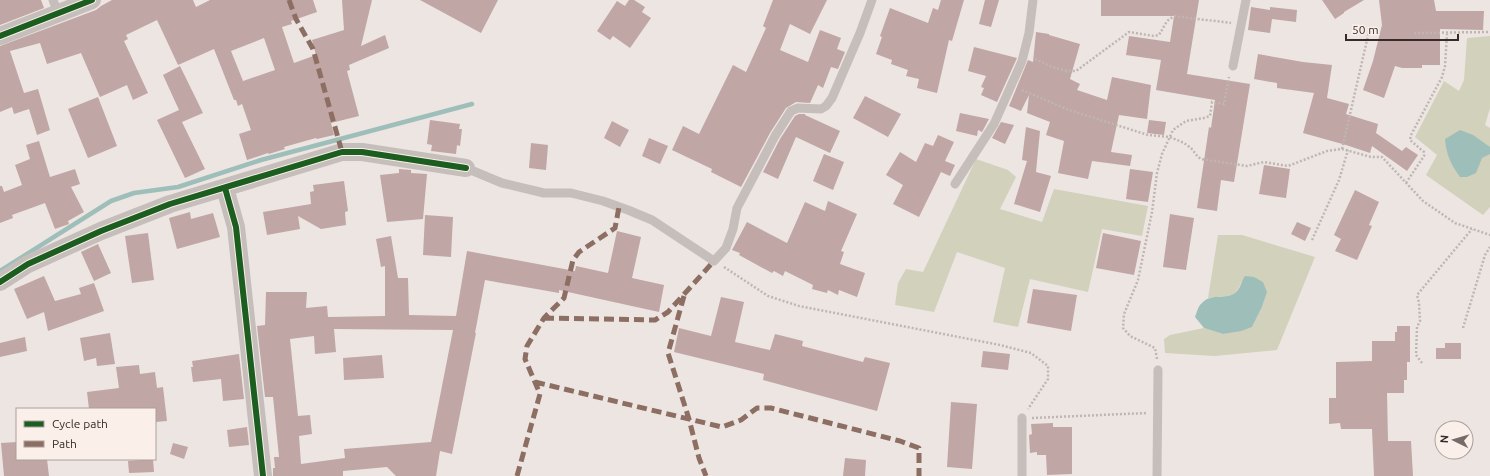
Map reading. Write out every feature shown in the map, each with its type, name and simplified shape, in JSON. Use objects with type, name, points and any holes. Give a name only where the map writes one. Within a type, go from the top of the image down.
[{"type":"street","points":[[0,36],[56,7],[92,0]]},
{"type":"street","points":[[0,282],[28,264],[101,231],[170,204],[342,152],[362,152],[466,168]]},
{"type":"street","points":[[225,188],[236,227],[264,476]]},
{"type":"lane","points":[[466,168],[502,183],[544,193],[571,193],[603,201],[628,210],[652,220],[714,261],[726,248],[733,229],[737,208],[775,136],[791,111],[798,108],[821,109],[826,106],[832,98],[860,33],[872,0]]},
{"type":"lane","points":[[955,184],[994,124],[1024,54],[1029,33],[1033,0]]},
{"type":"lane","points":[[1233,66],[1246,0]]},
{"type":"lane","points":[[1157,476],[1158,370]]},
{"type":"lane","points":[[1022,418],[1022,476]]},
{"type":"path","points":[[1024,54],[1057,69],[1069,72],[1076,71],[1129,32],[1154,36],[1160,35],[1167,21],[1174,16],[1242,24]]},
{"type":"path","points":[[1342,149],[1370,27]]},
{"type":"path","points":[[1414,33],[1447,34],[1490,32]]},
{"type":"path","points":[[1406,182],[1424,156],[1424,152],[1410,140],[1411,135],[1442,77],[1445,66],[1447,34]]},
{"type":"path","points":[[1158,370],[1155,348],[1130,336],[1123,328],[1124,314],[1138,280],[1151,219],[1157,173],[1162,154],[1173,130],[1186,121],[1210,116],[1212,102],[1224,104],[1228,79],[1233,66]]},
{"type":"path","points":[[1010,86],[1069,110],[1148,134],[1170,137],[1187,146],[1201,159],[1247,166],[1264,162],[1288,166],[1327,152],[1342,149],[1371,157],[1382,157],[1423,201],[1455,223],[1490,235]]},
{"type":"path","points":[[1312,240],[1339,180],[1348,150]]},
{"type":"path","points":[[1422,363],[1416,355],[1417,327],[1420,321],[1417,295],[1472,229]]},
{"type":"path","points":[[1463,328],[1485,255],[1490,247]]},
{"type":"path","points":[[714,261],[768,296],[799,306],[1000,345],[1031,353],[1048,366],[1048,379],[1022,418]]},
{"type":"path","points":[[1022,418],[1158,413]]},
{"type":"green space","points":[[1490,36],[1490,108],[1485,125],[1490,128],[1490,207],[1483,215],[1426,175],[1437,155],[1415,137],[1444,81],[1459,91],[1464,80],[1467,38]]},
{"type":"green space","points":[[976,159],[1008,170],[1016,177],[1000,209],[1042,222],[1054,189],[1148,206],[1142,236],[1102,229],[1088,292],[1030,279],[1018,327],[993,322],[1005,268],[957,252],[934,312],[895,305],[898,283],[906,269],[923,272]]},
{"type":"green space","points":[[1218,235],[1242,235],[1315,257],[1277,350],[1215,356],[1165,353],[1164,339],[1170,335],[1204,328],[1223,334],[1252,327],[1262,307],[1267,291],[1242,281],[1239,288],[1232,295],[1208,298]]},
{"type":"water","points":[[1460,130],[1473,135],[1490,147],[1490,154],[1482,158],[1476,173],[1467,177],[1460,177],[1446,150],[1445,139]]},
{"type":"water","points":[[1245,276],[1254,277],[1263,282],[1267,292],[1262,307],[1252,327],[1241,331],[1223,334],[1204,328],[1195,317],[1201,304],[1210,298],[1232,295],[1240,287]]},
{"type":"building","points":[[0,0],[41,0],[44,8],[0,25]]},
{"type":"building","points":[[112,0],[193,0],[196,7],[210,0],[313,0],[317,12],[291,21],[292,24],[282,27],[294,63],[316,55],[312,40],[344,30],[342,0],[372,0],[361,46],[385,35],[389,48],[349,65],[350,70],[347,71],[359,116],[331,123],[334,135],[316,138],[284,147],[285,149],[247,160],[239,134],[251,130],[242,104],[238,106],[236,100],[234,100],[214,49],[178,65],[157,20],[126,35],[128,39],[124,41],[148,93],[133,100],[127,85],[100,97],[81,53],[47,64],[40,43],[10,51],[24,93],[38,89],[50,130],[37,135],[29,109],[14,114],[12,107],[0,112],[0,46],[96,10]],"holes":[[[264,38],[275,70],[243,81],[231,51]]]},
{"type":"building","points":[[420,0],[498,0],[481,33]]},
{"type":"building","points":[[629,0],[634,0],[645,7],[642,12],[651,18],[630,48],[613,36],[610,40],[597,31],[617,1],[625,6]]},
{"type":"building","points":[[773,0],[827,0],[810,34],[790,24],[780,50],[808,62],[820,30],[841,38],[837,49],[845,52],[838,69],[831,67],[823,88],[818,85],[810,103],[796,102],[786,108],[770,133],[741,187],[711,172],[712,169],[672,150],[683,126],[699,134],[733,65],[746,72],[766,28],[763,26]]},
{"type":"building","points":[[941,0],[964,0],[952,41],[949,40],[937,93],[917,88],[919,79],[906,76],[908,70],[891,64],[892,60],[876,54],[882,37],[880,36],[890,8],[928,23],[933,8],[938,10]]},
{"type":"building","points":[[985,0],[999,0],[991,27],[979,24]]},
{"type":"building","points":[[1101,0],[1199,0],[1187,74],[1250,84],[1234,182],[1221,180],[1217,211],[1197,208],[1209,127],[1211,128],[1215,100],[1156,90],[1161,60],[1126,55],[1129,36],[1170,42],[1174,16],[1101,16]]},
{"type":"building","points":[[1322,0],[1364,0],[1335,19]]},
{"type":"building","points":[[1379,0],[1434,0],[1436,11],[1484,11],[1483,30],[1440,29],[1440,65],[1422,65],[1422,68],[1402,68],[1395,66],[1384,98],[1363,90],[1373,61],[1382,25]]},
{"type":"building","points":[[1251,7],[1270,10],[1270,7],[1297,10],[1296,22],[1272,19],[1270,33],[1248,30]]},
{"type":"building","points":[[1036,32],[1049,34],[1080,44],[1070,79],[1080,84],[1077,90],[1107,100],[1112,77],[1151,85],[1147,119],[1119,115],[1111,152],[1132,155],[1130,166],[1092,161],[1088,179],[1058,173],[1064,141],[1046,135],[1050,122],[1027,113],[1029,95],[1021,111],[1009,106],[1028,60],[1033,62]]},
{"type":"building","points":[[974,47],[1017,58],[997,102],[981,95],[984,88],[981,87],[986,76],[968,71]]},
{"type":"building","points":[[1258,54],[1303,62],[1332,65],[1327,98],[1349,104],[1346,114],[1378,124],[1376,133],[1402,151],[1406,147],[1418,155],[1407,171],[1372,146],[1370,153],[1303,133],[1314,93],[1277,88],[1277,83],[1254,79]]},
{"type":"building","points":[[180,66],[203,113],[182,122],[205,169],[185,178],[157,120],[179,110],[163,75]]},
{"type":"building","points":[[865,96],[901,114],[888,137],[853,118]]},
{"type":"building","points":[[98,97],[117,146],[88,158],[68,109]]},
{"type":"building","points":[[960,113],[989,119],[982,132],[978,130],[977,136],[956,131]]},
{"type":"building","points":[[805,114],[840,131],[830,153],[796,137],[778,179],[763,172],[780,139],[795,116]]},
{"type":"building","points":[[430,120],[460,124],[459,129],[462,129],[460,146],[457,145],[456,154],[431,151],[432,145],[427,144]]},
{"type":"building","points":[[1149,120],[1166,122],[1164,135],[1147,133]]},
{"type":"building","points":[[612,121],[629,130],[620,147],[604,138]]},
{"type":"building","points":[[1001,122],[1014,125],[1005,144],[992,138]]},
{"type":"building","points":[[1026,127],[1040,131],[1036,172],[1051,176],[1040,212],[1014,204],[1027,161],[1022,160]]},
{"type":"building","points":[[938,135],[954,142],[945,161],[955,165],[950,176],[941,172],[919,217],[893,204],[903,185],[886,175],[900,152],[916,162],[925,143],[933,146]]},
{"type":"building","points":[[649,138],[668,146],[660,164],[642,156]]},
{"type":"building","points":[[39,141],[50,177],[75,169],[80,184],[71,187],[84,212],[68,221],[69,224],[55,229],[45,203],[12,215],[13,218],[0,223],[0,186],[2,186],[4,192],[22,185],[15,165],[30,159],[26,145]]},
{"type":"building","points":[[531,143],[548,145],[546,170],[529,168]]},
{"type":"building","points":[[824,154],[844,162],[833,190],[813,181]]},
{"type":"building","points":[[1264,165],[1290,169],[1286,198],[1259,194]]},
{"type":"building","points":[[399,169],[411,170],[411,173],[427,174],[423,219],[387,222],[380,175],[399,173]]},
{"type":"building","points":[[1130,169],[1153,172],[1148,202],[1126,199]]},
{"type":"building","points":[[344,181],[348,211],[345,212],[346,225],[321,229],[298,216],[300,229],[267,235],[263,212],[311,204],[310,192],[314,191],[313,185]]},
{"type":"building","points":[[1355,190],[1379,202],[1369,225],[1372,226],[1357,260],[1335,251],[1341,239],[1334,235]]},
{"type":"building","points":[[828,201],[857,214],[841,251],[844,252],[840,264],[865,273],[857,297],[839,290],[838,295],[828,290],[827,293],[812,289],[813,285],[785,271],[783,276],[774,271],[772,273],[739,255],[740,253],[732,250],[747,222],[787,243],[805,202],[825,211]]},
{"type":"building","points":[[190,212],[191,219],[213,213],[220,237],[177,249],[169,218]]},
{"type":"building","points":[[1170,214],[1194,218],[1186,270],[1163,267]]},
{"type":"building","points":[[425,215],[453,217],[451,257],[423,255]]},
{"type":"building","points":[[1297,222],[1311,228],[1305,241],[1291,234]]},
{"type":"building","points":[[617,231],[641,237],[632,278],[664,285],[659,312],[559,290],[559,293],[485,280],[452,454],[440,451],[436,476],[396,476],[387,467],[343,471],[343,476],[273,476],[273,468],[275,468],[274,457],[279,457],[273,397],[265,397],[257,326],[265,325],[266,292],[307,292],[306,308],[327,306],[328,317],[385,316],[385,266],[381,267],[376,239],[391,236],[398,278],[408,278],[409,315],[456,316],[467,251],[575,271],[576,266],[608,273]],"holes":[[[334,329],[453,330],[431,442],[344,449],[345,458],[301,464],[299,436],[312,434],[310,415],[298,416],[290,339],[314,336],[315,354],[336,352]]]},
{"type":"building","points":[[148,233],[154,280],[132,283],[125,236]]},
{"type":"building","points":[[1103,233],[1141,241],[1134,275],[1096,268]]},
{"type":"building","points":[[98,244],[111,273],[94,281],[81,252]]},
{"type":"building","points":[[44,276],[55,301],[81,294],[79,288],[94,283],[104,311],[48,331],[44,312],[27,319],[14,289]]},
{"type":"building","points":[[1033,289],[1077,295],[1071,331],[1027,323]]},
{"type":"building","points":[[721,297],[744,302],[735,342],[770,350],[775,334],[803,341],[802,346],[863,362],[865,357],[890,363],[877,411],[763,380],[764,374],[674,352],[679,328],[711,336]]},
{"type":"building","points":[[1397,326],[1410,326],[1410,362],[1407,362],[1407,380],[1404,380],[1404,393],[1387,393],[1388,441],[1411,441],[1413,476],[1374,476],[1372,429],[1341,429],[1340,423],[1329,424],[1329,398],[1336,398],[1336,362],[1372,361],[1372,341],[1395,341]]},
{"type":"building","points":[[110,333],[115,364],[97,366],[96,358],[84,361],[80,338]]},
{"type":"building","points":[[25,337],[27,351],[0,357],[0,343]]},
{"type":"building","points":[[1445,343],[1461,343],[1461,359],[1436,359],[1436,348],[1445,348]]},
{"type":"building","points":[[983,351],[1010,354],[1008,370],[981,367]]},
{"type":"building","points":[[239,354],[244,399],[223,401],[221,379],[193,382],[191,367],[193,367],[192,361]]},
{"type":"building","points":[[382,355],[384,378],[344,380],[343,358]]},
{"type":"building","points":[[139,365],[140,374],[155,372],[157,388],[163,387],[167,421],[156,422],[156,408],[89,408],[87,392],[119,388],[116,367]]},
{"type":"building","points":[[951,402],[977,404],[972,469],[947,467]]},
{"type":"building","points":[[1053,423],[1053,427],[1072,427],[1072,474],[1047,475],[1046,455],[1037,455],[1037,452],[1030,453],[1029,435],[1032,434],[1031,424]]},
{"type":"building","points":[[247,427],[249,445],[229,447],[227,430]]},
{"type":"building","points":[[16,442],[16,460],[47,460],[49,476],[4,476],[1,443]]},
{"type":"building","points":[[173,443],[188,447],[184,459],[170,454]]},
{"type":"building","points":[[845,458],[866,460],[865,476],[843,476]]},
{"type":"building","points":[[153,460],[154,472],[129,473],[128,461]]},
{"type":"waterway","points":[[0,271],[111,201],[134,193],[178,187],[261,160],[472,104]]},
{"type":"marked path","points":[[289,0],[296,19],[313,49],[342,152]]},
{"type":"marked path","points":[[517,476],[540,394],[525,359],[527,346],[544,318],[564,298],[573,260],[579,252],[615,228],[619,207]]},
{"type":"marked path","points":[[544,318],[655,320],[668,312],[714,261]]},
{"type":"marked path","points":[[684,296],[668,353],[689,419],[699,458],[706,476]]},
{"type":"marked path","points":[[535,382],[722,427],[741,420],[757,408],[771,408],[900,441],[919,448],[919,476]]},
{"type":"cycle path","points":[[0,36],[92,0]]},
{"type":"cycle path","points":[[0,282],[28,264],[101,231],[170,204],[342,152],[362,152],[466,168]]},
{"type":"cycle path","points":[[225,188],[236,227],[263,476]]}]
